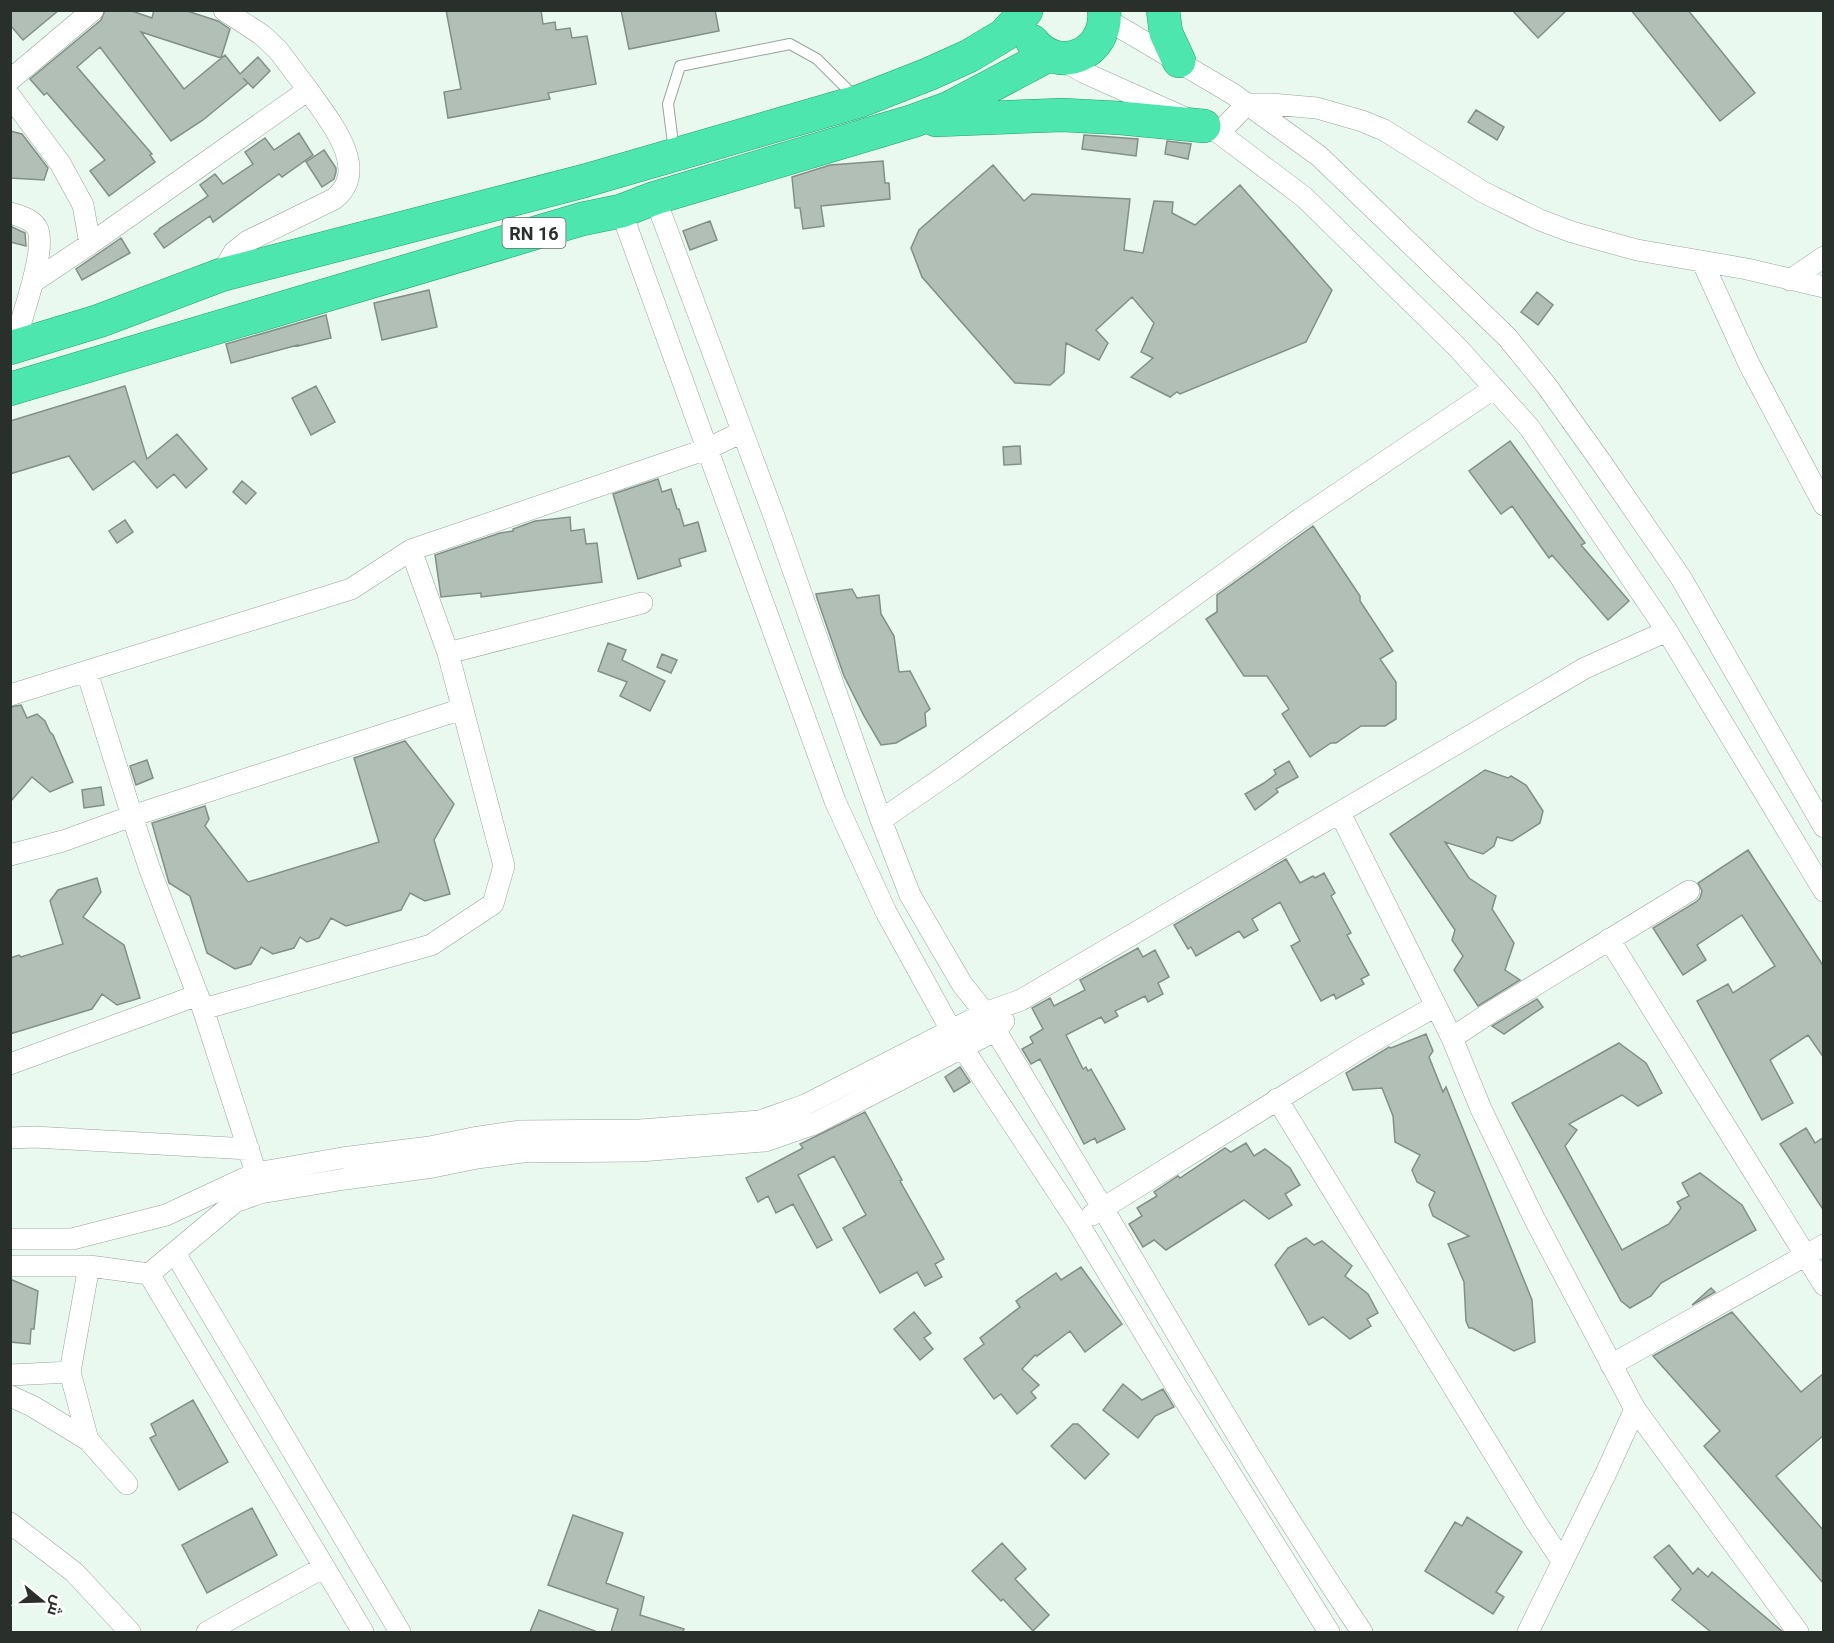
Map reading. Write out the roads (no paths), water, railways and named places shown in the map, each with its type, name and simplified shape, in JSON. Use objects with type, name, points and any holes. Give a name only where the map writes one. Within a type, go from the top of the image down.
[{"type":"highway","points":[[1163,10],[1166,33],[1179,61]]},
{"type":"highway","points":[[1026,11],[1026,25],[1033,43],[1053,56],[1076,57],[1091,48],[1101,35],[1104,13]]},
{"type":"highway","name":"RN 16","points":[[15,335],[99,321],[221,275],[573,184],[860,101],[969,56],[1004,35],[1026,11]]},
{"type":"highway","name":"RN 16","points":[[10,389],[571,222],[621,211],[655,198],[913,121],[949,108],[1053,56]]},
{"type":"highway","points":[[913,121],[1062,115],[1120,118],[1212,129]]},
{"type":"street","points":[[10,80],[93,10]]},
{"type":"street","points":[[221,275],[234,252],[248,240],[334,199],[344,191],[350,173],[349,161],[336,130],[278,50],[262,35],[224,10]]},
{"type":"street","points":[[1104,13],[1155,49],[1179,61],[1247,104],[1328,164],[1507,337],[1601,462],[1681,578],[1824,828]]},
{"type":"street","points":[[1053,56],[1085,73],[1212,129],[1304,197],[1458,348],[1529,427],[1667,631],[1824,891]]},
{"type":"street","points":[[33,282],[308,90]]},
{"type":"street","points":[[10,96],[60,163],[83,205],[90,244]]},
{"type":"street","points":[[1212,129],[1247,104],[1317,108],[1384,130],[1483,192],[1540,220],[1572,232],[1637,250],[1747,269],[1824,287]]},
{"type":"street","points":[[655,198],[910,896],[962,984],[990,1022],[1314,1562],[1362,1632]]},
{"type":"street","points":[[621,211],[835,801],[886,912],[951,1030],[1078,1222],[1184,1399],[1329,1632]]},
{"type":"street","points":[[10,213],[30,220],[38,229],[39,243],[33,282],[15,335]]},
{"type":"street","points":[[1790,280],[1824,257]]},
{"type":"street","points":[[1702,261],[1749,364],[1824,505]]},
{"type":"street","points":[[881,820],[1300,519],[1493,389]]},
{"type":"street","points":[[10,695],[351,589],[411,550],[707,449],[742,432]]},
{"type":"street","points":[[10,1064],[200,1002],[431,945],[493,904],[504,866],[448,653],[411,550]]},
{"type":"street","points":[[448,653],[642,603]]},
{"type":"street","points":[[10,1266],[89,1266],[149,1274],[258,1183],[345,1179],[522,1152],[640,1151],[765,1141],[814,1124],[963,1048],[990,1022],[1021,1000],[1585,668],[1667,631]]},
{"type":"street","points":[[87,672],[150,870],[200,1002],[249,1149],[258,1183]]},
{"type":"street","points":[[10,855],[72,838],[132,816],[462,709]]},
{"type":"street","points":[[1340,813],[1452,1038],[1481,1109],[1530,1210],[1635,1409],[1798,1632]]},
{"type":"street","points":[[1452,1038],[1689,891]]},
{"type":"street","points":[[1609,939],[1815,1250],[1824,1285]]},
{"type":"street","points":[[1078,1222],[1360,1048],[1436,1006]]},
{"type":"street","points":[[10,1239],[72,1239],[166,1215],[258,1183],[342,1158],[430,1147],[520,1131],[651,1129],[760,1121],[805,1105],[951,1030],[990,1022]]},
{"type":"street","points":[[1277,1099],[1562,1561]]},
{"type":"street","points":[[10,1138],[34,1137],[249,1149]]},
{"type":"street","points":[[1611,1365],[1815,1250]]},
{"type":"street","points":[[175,1253],[400,1632]]},
{"type":"street","points":[[88,1440],[70,1372],[89,1266]]},
{"type":"street","points":[[149,1274],[363,1632]]},
{"type":"street","points":[[10,1375],[70,1372]]},
{"type":"street","points":[[10,1396],[32,1406],[88,1440],[127,1484]]},
{"type":"street","points":[[1528,1632],[1635,1409]]},
{"type":"street","points":[[10,1523],[74,1572],[130,1632]]},
{"type":"street","points":[[207,1632],[324,1567]]},
{"type":"lane","points":[[675,155],[668,104],[680,66],[790,44],[817,59],[860,101]]}]
